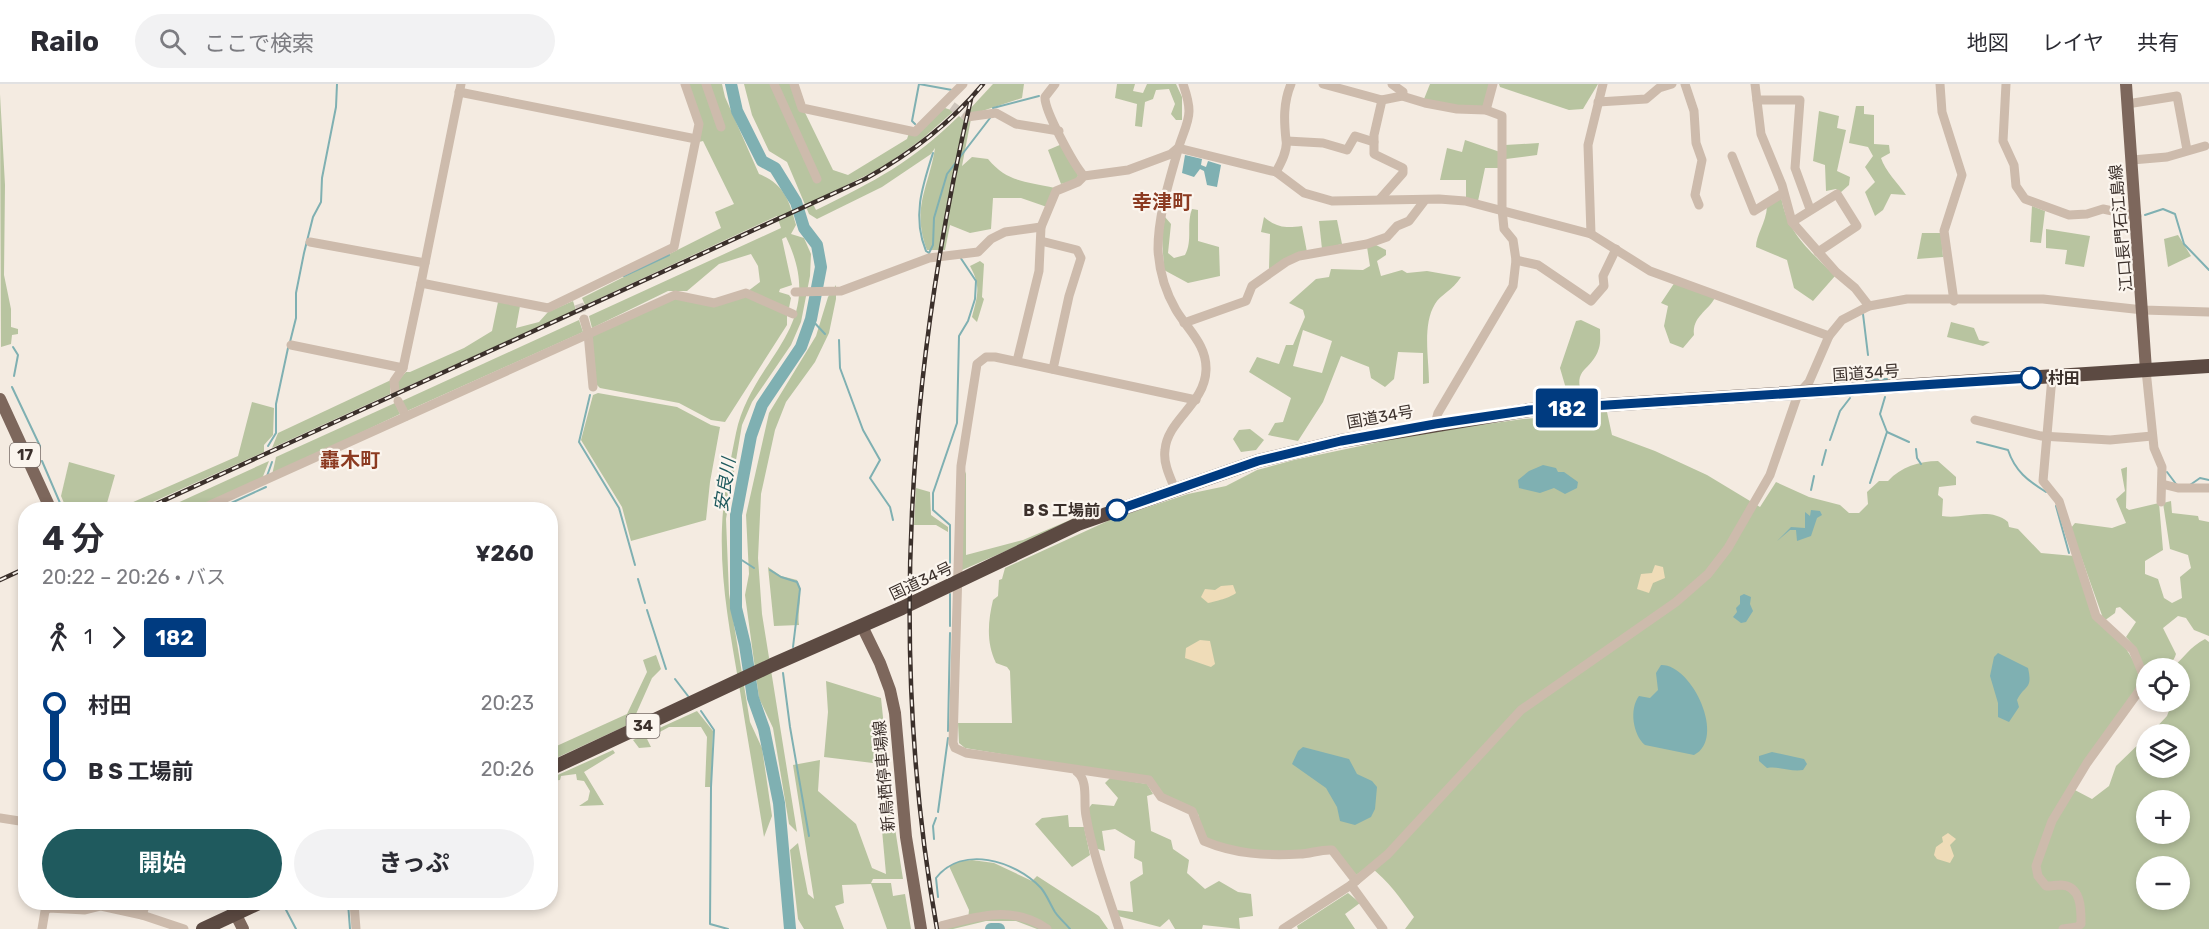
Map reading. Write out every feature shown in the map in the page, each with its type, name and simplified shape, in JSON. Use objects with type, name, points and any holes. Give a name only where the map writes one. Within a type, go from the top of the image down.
[{"type":"highway","name":"国道34号","points":[[558,765],[772,665],[958,582],[1078,524],[1258,461],[1341,441],[1529,410],[2209,366]]},
{"type":"highway","points":[[203,929],[229,910]]},
{"type":"main road","name":"江口長門石江島線","points":[[2126,84],[2146,369]]},
{"type":"main road","name":"17","points":[[0,399],[47,502]]},
{"type":"main road","name":"新鳥栖停車場線","points":[[862,626],[880,663],[895,713],[906,837],[920,925]]},
{"type":"main road","points":[[233,910],[243,929]]},
{"type":"street","points":[[421,283],[548,308],[577,299],[674,247],[699,124],[686,84]]},
{"type":"street","points":[[706,84],[721,127]]},
{"type":"street","points":[[774,84],[818,179]]},
{"type":"street","points":[[794,84],[802,108],[915,132],[949,105],[963,84]]},
{"type":"street","points":[[1055,84],[1045,96],[1044,103],[1077,168],[1084,176]]},
{"type":"street","points":[[1175,489],[1165,461],[1164,448],[1168,438],[1196,399],[1204,381],[1206,361],[1198,339],[1184,323],[1163,281],[1158,252],[1160,222],[1178,148],[1189,114],[1183,84]]},
{"type":"street","points":[[1276,172],[1287,141],[1283,123],[1291,84]]},
{"type":"street","points":[[1323,84],[1349,88],[1382,100],[1404,90]]},
{"type":"street","points":[[1392,84],[1457,109],[1485,110],[1502,116],[1502,209],[1504,229],[1513,240],[1516,260],[1513,286],[1438,413],[1435,424]]},
{"type":"street","points":[[1485,110],[1493,84]]},
{"type":"street","points":[[1591,234],[1588,145],[1603,84]]},
{"type":"street","points":[[1598,102],[1646,99],[1659,88],[1672,84]]},
{"type":"street","points":[[1685,84],[1694,111],[1696,144],[1702,160],[1695,195],[1699,205]]},
{"type":"street","points":[[1755,84],[1761,134],[1784,192],[1792,222],[1869,306]]},
{"type":"street","points":[[1940,84],[1942,112],[1962,175],[1953,195],[1944,231],[1954,301]]},
{"type":"street","points":[[2006,84],[2002,141],[2014,165],[2016,186],[2025,199],[2069,215],[2087,214],[2103,209],[2137,216]]},
{"type":"street","points":[[406,416],[396,396],[394,381],[402,368],[460,88],[696,139]]},
{"type":"street","points":[[2127,104],[2177,96],[2187,150]]},
{"type":"street","points":[[1380,199],[1404,168],[1374,154],[1382,100]]},
{"type":"street","points":[[1757,100],[1800,100],[1795,168],[1810,209]]},
{"type":"street","points":[[967,117],[996,113],[1016,124],[1059,131]]},
{"type":"street","points":[[1287,141],[1323,143],[1347,150],[1355,136],[1374,142]]},
{"type":"street","points":[[2132,160],[2167,157],[2205,146]]},
{"type":"street","points":[[1178,148],[1276,172],[1292,186],[1318,198],[1332,201],[1380,199],[1465,201],[1591,234],[1650,271],[1829,336]]},
{"type":"street","points":[[1017,361],[1039,271],[1041,227],[1059,188],[1077,182],[1084,176],[1128,170],[1171,154],[1178,148]]},
{"type":"street","points":[[1732,156],[1754,211],[1784,192]]},
{"type":"street","points":[[1792,222],[1837,194],[1857,226],[1818,252]]},
{"type":"street","points":[[1184,323],[1246,301],[1252,286],[1273,270],[1299,256],[1367,244],[1387,237],[1397,226],[1409,221],[1425,200]]},
{"type":"street","points":[[797,292],[841,291],[929,258],[978,252],[991,239],[1005,232],[1041,227]]},
{"type":"street","points":[[1041,241],[1077,250],[1081,258],[1069,296],[1053,369]]},
{"type":"street","points":[[310,242],[425,263]]},
{"type":"street","points":[[1516,260],[1538,265],[1591,301],[1604,286],[1603,276],[1617,249]]},
{"type":"street","points":[[217,502],[675,295],[714,303],[747,293],[793,314]]},
{"type":"street","points":[[1283,929],[1353,883],[1388,854],[1521,710],[1676,602],[1708,574],[1728,548],[1770,475],[1798,394],[1809,382],[1829,336],[1842,320],[1869,306],[1890,300],[2049,299],[2143,310],[2209,312]]},
{"type":"street","points":[[584,319],[588,333],[593,387]]},
{"type":"street","points":[[291,345],[402,368]]},
{"type":"street","points":[[1196,399],[1017,361],[986,357],[977,364],[961,466],[953,734],[955,748],[966,753],[1077,772],[1149,780],[1161,797],[1192,811],[1204,841],[1222,848],[1252,854],[1297,854],[1332,850],[1383,929]]},
{"type":"street","points":[[2146,369],[2152,436],[2154,448],[2161,461],[2161,502]]},
{"type":"street","points":[[2052,377],[2045,436],[2043,481],[2059,501],[2096,616],[2133,650],[2144,677],[2139,692],[2088,763],[2052,821],[2042,845],[2036,866],[2041,882],[2046,886],[2062,885],[2068,888],[2078,896],[2081,904],[2080,924],[2077,927],[2063,929]]},
{"type":"street","points":[[1975,420],[2045,436],[2110,440],[2152,436]]},
{"type":"street","points":[[2162,484],[2178,488],[2209,488]]},
{"type":"street","points":[[1077,772],[1083,779],[1085,813],[1091,843],[1119,929]]},
{"type":"street","points":[[0,818],[18,821]]},
{"type":"street","points":[[42,929],[46,910]]},
{"type":"street","points":[[119,910],[184,929]]},
{"type":"street","points":[[142,915],[144,910]]},
{"type":"street","points":[[355,910],[356,929]]},
{"type":"street","points":[[941,926],[986,915],[1015,915],[1030,919],[1047,929]]},
{"type":"green space","points":[[688,84],[722,84],[725,97],[759,174],[774,183],[784,194],[796,225],[791,234],[804,238],[811,254],[810,276],[801,322],[791,345],[752,402],[742,425],[726,519],[729,594],[750,722],[762,748],[772,816],[764,837],[726,606],[722,547],[723,515],[736,433],[745,406],[794,319],[799,295],[797,268],[786,237],[782,239],[792,285],[780,289],[779,292],[791,298],[789,308],[748,291],[760,282],[758,266],[751,254],[719,264],[687,291],[668,291],[592,328],[589,316],[781,228],[777,216],[585,305],[582,298],[721,228],[715,212],[734,204],[703,141],[699,142]]},
{"type":"green space","points":[[744,84],[791,84],[833,170],[848,175],[907,139],[909,133],[945,108],[954,111],[922,139],[883,167],[812,202],[816,210],[857,190],[909,158],[959,116],[963,119],[971,119],[962,166],[972,157],[988,159],[1010,177],[1055,188],[1047,207],[1021,198],[993,198],[991,229],[970,233],[950,225],[945,250],[927,250],[921,210],[935,148],[931,154],[882,187],[817,219],[809,214],[787,162],[769,151],[752,115]]},
{"type":"green space","points":[[993,84],[1024,84],[1022,98],[973,114],[968,111]]},
{"type":"green space","points":[[1117,84],[1135,84],[1133,91],[1143,93],[1147,84],[1176,84],[1182,97],[1182,120],[1176,120],[1171,114],[1175,104],[1169,89],[1156,90],[1153,99],[1145,102],[1142,127],[1135,126],[1137,104],[1115,98]]},
{"type":"green space","points":[[1430,84],[1490,84],[1484,106],[1457,106],[1424,99]]},
{"type":"green space","points":[[1499,84],[1598,84],[1583,109],[1569,110],[1500,87]]},
{"type":"green space","points":[[0,94],[5,185],[4,275],[11,309],[11,327],[18,329],[18,334],[12,335],[11,344],[1,347]]},
{"type":"green space","points":[[1856,106],[1864,106],[1864,114],[1874,115],[1874,144],[1889,145],[1890,153],[1881,158],[1906,195],[1891,194],[1883,210],[1875,216],[1865,192],[1875,182],[1865,167],[1873,156],[1868,147],[1849,143]]},
{"type":"green space","points":[[1819,111],[1839,116],[1837,128],[1846,130],[1837,171],[1850,177],[1849,185],[1840,193],[1836,189],[1826,191],[1825,165],[1813,161]]},
{"type":"green space","points":[[1465,140],[1500,152],[1500,168],[1485,168],[1478,201],[1466,199],[1466,180],[1440,180],[1447,148],[1462,152]]},
{"type":"green space","points":[[1539,143],[1537,155],[1506,159],[1505,145]]},
{"type":"green space","points":[[1062,144],[1078,175],[1077,180],[1061,184],[1048,150]]},
{"type":"green space","points":[[1781,196],[1788,221],[1794,231],[1835,276],[1813,301],[1794,288],[1787,260],[1756,247],[1767,207]]},
{"type":"green space","points":[[2032,206],[2045,211],[2041,243],[2030,242]]},
{"type":"green space","points":[[1192,209],[1198,210],[1198,241],[1219,247],[1220,276],[1188,283],[1164,270],[1162,236],[1165,217],[1171,224],[1168,253],[1174,258],[1185,255],[1189,244]]},
{"type":"green space","points":[[1264,217],[1282,226],[1302,226],[1307,252],[1269,269],[1270,234],[1261,232]]},
{"type":"green space","points":[[1337,220],[1342,244],[1322,249],[1319,221]]},
{"type":"green space","points":[[2046,229],[2090,236],[2084,267],[2065,264],[2067,250],[2046,248]]},
{"type":"green space","points":[[1922,233],[1941,233],[1943,257],[1917,259]]},
{"type":"green space","points":[[2178,235],[2191,256],[2168,267],[2164,239]]},
{"type":"green space","points":[[1376,245],[1386,250],[1386,255],[1377,261],[1381,276],[1402,270],[1407,273],[1427,271],[1461,277],[1437,301],[1431,312],[1427,332],[1429,383],[1423,384],[1423,353],[1398,352],[1394,379],[1385,387],[1371,378],[1369,367],[1341,356],[1323,402],[1298,441],[1268,435],[1275,423],[1283,422],[1291,398],[1249,372],[1257,357],[1279,364],[1286,345],[1293,345],[1305,317],[1303,310],[1289,303],[1316,279],[1329,277],[1331,269],[1363,270],[1370,266],[1367,247]],"holes":[[[1303,330],[1332,341],[1322,373],[1293,366]]]},
{"type":"green space","points":[[980,261],[984,264],[982,297],[984,299],[977,322],[972,317],[977,285],[970,266]]},
{"type":"green space","points":[[1675,282],[1716,296],[1695,323],[1694,335],[1683,348],[1670,343],[1664,326],[1668,306],[1661,303]]},
{"type":"green space","points":[[836,285],[836,299],[829,333],[815,362],[786,402],[775,430],[761,494],[758,558],[762,614],[797,832],[789,824],[773,728],[759,698],[745,595],[749,574],[746,515],[769,413],[816,336],[828,297]]},
{"type":"green space","points":[[747,295],[787,315],[787,325],[725,422],[711,420],[679,403],[600,388],[594,382],[590,336],[676,298],[714,306]]},
{"type":"green space","points":[[573,301],[576,310],[397,391],[396,383],[406,372],[464,348],[492,331],[498,302],[520,306],[516,328],[539,322],[548,312]]},
{"type":"green space","points":[[579,320],[583,332],[407,411],[402,401]]},
{"type":"green space","points":[[1581,320],[1600,329],[1600,343],[1596,356],[1579,380],[1583,397],[1569,399],[1560,368],[1576,321]]},
{"type":"green space","points":[[1951,322],[1974,328],[1979,340],[1990,342],[1983,346],[1947,337]]},
{"type":"green space","points":[[391,380],[390,394],[272,448],[278,433]]},
{"type":"green space","points":[[598,393],[677,407],[711,425],[720,427],[706,520],[631,541],[622,507],[581,440],[593,395]]},
{"type":"green space","points":[[252,402],[274,408],[273,435],[264,445],[264,452],[153,502],[133,502],[238,456]]},
{"type":"green space","points":[[395,403],[400,414],[272,475],[276,457]]},
{"type":"green space","points":[[1607,412],[1612,435],[1655,451],[1707,475],[1760,507],[1776,482],[1809,497],[1840,505],[1849,513],[1859,513],[1868,504],[1867,492],[1879,481],[1888,481],[1911,466],[1938,461],[1956,477],[1956,485],[1939,487],[1938,495],[1943,499],[1942,516],[1984,514],[2001,517],[2008,522],[2009,527],[2018,529],[2041,553],[2074,556],[2091,605],[2133,660],[2136,668],[2136,688],[2071,788],[2092,799],[2109,786],[2116,766],[2136,747],[2136,778],[2190,778],[2190,724],[2159,724],[2168,712],[2190,712],[2190,658],[2182,658],[2205,639],[2209,642],[2209,929],[1405,929],[1414,917],[1399,896],[1369,866],[1356,875],[1330,846],[1282,852],[1233,848],[1204,836],[1198,814],[1164,797],[1151,779],[965,748],[959,743],[958,723],[1012,723],[1010,671],[1007,667],[996,663],[989,632],[993,600],[998,596],[999,580],[1002,579],[1005,568],[1112,519],[1188,494],[1226,486],[1257,470],[1422,433],[1523,419]]},
{"type":"green space","points":[[1250,429],[1264,440],[1256,450],[1241,452],[1233,439],[1239,430]]},
{"type":"green space","points":[[269,461],[262,479],[211,502],[179,502]]},
{"type":"green space","points":[[69,462],[115,475],[107,502],[64,502],[61,496]]},
{"type":"green space","points":[[963,465],[966,474],[966,555],[1023,540],[1091,511],[1079,519],[960,571]]},
{"type":"green space","points":[[2127,467],[2126,508],[2129,510],[2159,503],[2163,550],[2145,561],[2145,574],[2158,579],[2164,598],[2172,603],[2182,598],[2180,577],[2191,568],[2188,555],[2170,549],[2163,503],[2171,501],[2172,513],[2198,516],[2199,520],[2209,522],[2209,636],[2194,630],[2186,618],[2178,616],[2163,628],[2176,654],[2174,658],[2140,658],[2136,648],[2126,637],[2136,622],[2120,607],[2116,608],[2115,613],[2104,621],[2071,528],[2075,523],[2112,528],[2126,523],[2116,499],[2125,491],[2121,469]]},
{"type":"green space","points":[[916,488],[930,492],[931,515],[948,527],[948,532],[936,525],[914,525]]},
{"type":"green space","points":[[768,567],[781,576],[797,580],[800,591],[799,625],[774,626]]},
{"type":"green space","points":[[656,655],[661,669],[652,678],[632,723],[558,757],[558,745],[627,714],[647,672],[643,660]]},
{"type":"green space","points":[[826,681],[881,698],[890,785],[880,785],[881,764],[824,757],[828,712]]},
{"type":"green space","points":[[697,711],[713,731],[711,787],[705,787],[707,737],[701,727],[669,727],[647,739],[651,747],[639,748],[633,740]]},
{"type":"green space","points":[[613,750],[615,753],[584,772],[604,805],[579,806],[588,800],[590,791],[584,781],[577,780],[576,774],[561,776],[558,780],[558,775]]},
{"type":"green space","points":[[820,760],[818,791],[856,824],[872,868],[886,874],[880,808],[891,803],[903,879],[873,879],[871,883],[891,883],[893,896],[905,894],[911,929],[887,929],[871,884],[842,885],[844,903],[835,906],[844,929],[804,929],[798,919],[790,850],[798,843],[808,894],[814,899],[793,765]]},
{"type":"green space","points":[[1110,778],[1147,784],[1153,794],[1147,796],[1151,831],[1171,840],[1173,849],[1189,860],[1187,873],[1205,889],[1219,881],[1238,892],[1251,894],[1253,916],[1239,918],[1240,929],[1203,925],[1202,929],[1175,929],[1169,919],[1160,927],[1118,916],[1117,910],[1133,912],[1130,882],[1143,874],[1142,862],[1134,858],[1135,841],[1115,829],[1102,831],[1105,851],[1095,848],[1088,809],[1092,804],[1114,806],[1118,798],[1105,783]]},
{"type":"green space","points":[[1068,815],[1069,827],[1084,827],[1090,855],[1072,867],[1035,824],[1042,818]]},
{"type":"green space","points":[[960,861],[994,863],[1032,881],[1037,876],[1099,916],[1108,929],[1037,929],[1016,921],[986,921],[953,929],[940,929],[968,920],[969,910],[949,866]]},
{"type":"green space","points":[[1348,893],[1360,903],[1345,914],[1355,929],[1298,929],[1297,926]]},
{"type":"sand","points":[[1655,565],[1663,567],[1665,578],[1653,583],[1649,593],[1637,589],[1641,574],[1652,573]]},
{"type":"sand","points":[[1233,585],[1236,593],[1227,598],[1208,603],[1201,597],[1205,589],[1215,590],[1221,586]]},
{"type":"sand","points":[[1200,640],[1210,641],[1215,664],[1211,667],[1185,658],[1186,648]]},
{"type":"sand","points":[[1948,833],[1956,839],[1950,845],[1954,856],[1950,863],[1937,859],[1934,855],[1936,847],[1943,842],[1942,837]]},
{"type":"water","points":[[1185,155],[1202,159],[1201,165],[1206,167],[1208,161],[1221,165],[1217,187],[1207,185],[1204,171],[1200,169],[1194,177],[1182,173]]},
{"type":"water","points":[[1543,465],[1556,468],[1558,472],[1564,472],[1578,482],[1577,488],[1565,494],[1554,488],[1540,493],[1519,488],[1518,480],[1529,471]]},
{"type":"water","points":[[1811,510],[1820,511],[1822,515],[1817,518],[1811,536],[1797,541],[1796,530],[1790,530],[1777,541],[1791,527],[1805,528],[1805,512],[1810,516]]},
{"type":"water","points":[[1744,594],[1751,597],[1750,604],[1753,611],[1746,622],[1741,623],[1733,617],[1740,604],[1740,596]]},
{"type":"water","points":[[1998,653],[2028,668],[2030,680],[2017,700],[2019,707],[2009,722],[1998,717],[1998,703],[1990,676],[1994,657]]},
{"type":"water","points":[[1661,665],[1673,668],[1684,676],[1702,704],[1707,734],[1703,746],[1694,755],[1645,745],[1635,729],[1633,715],[1636,701],[1639,696],[1650,698],[1658,690],[1656,673]]},
{"type":"water","points":[[1303,747],[1349,759],[1357,774],[1372,781],[1377,787],[1375,809],[1371,817],[1355,825],[1340,821],[1337,807],[1326,788],[1292,764],[1298,751]]},
{"type":"water","points":[[1772,752],[1804,759],[1807,764],[1803,770],[1767,768],[1759,761],[1759,756]]},
{"type":"waterway","points":[[290,342],[296,318],[296,293],[304,253],[313,217],[321,202],[322,178],[336,107],[337,84]]},
{"type":"waterway","name":"安良川","points":[[731,84],[737,111],[762,161],[775,168],[796,202],[804,228],[817,245],[821,267],[811,319],[801,347],[762,405],[751,436],[736,515],[736,608],[745,645],[753,698],[764,729],[779,803],[790,929]]},
{"type":"waterway","points":[[919,84],[952,90]]},
{"type":"waterway","points":[[915,124],[912,121],[919,84]]},
{"type":"waterway","points":[[993,108],[1039,96]]},
{"type":"waterway","points":[[933,153],[922,190],[919,214],[922,238],[926,251],[929,253],[933,245],[934,218],[947,174],[990,118]]},
{"type":"waterway","points":[[2145,215],[2163,209],[2175,214],[2184,244],[2209,270]]},
{"type":"waterway","points":[[624,276],[669,255]]},
{"type":"waterway","points":[[950,573],[950,525],[933,510],[933,493],[957,423],[959,336],[968,321],[975,299],[976,281],[960,257]]},
{"type":"waterway","points":[[1863,314],[1868,355]]},
{"type":"waterway","points":[[811,319],[825,334]]},
{"type":"waterway","points":[[839,340],[840,368],[863,430],[880,460],[870,478],[890,507],[893,520]]},
{"type":"waterway","points":[[13,347],[18,355],[14,376]]},
{"type":"waterway","points":[[268,446],[276,433],[276,404],[288,348]]},
{"type":"waterway","points":[[1864,367],[1862,380],[1887,379]]},
{"type":"waterway","points":[[12,387],[40,446],[38,453]]},
{"type":"waterway","points":[[590,395],[579,442],[619,508],[635,565]]},
{"type":"waterway","points":[[1885,397],[1880,414],[1887,432],[1909,442]]},
{"type":"waterway","points":[[1830,440],[1840,411],[1850,398]]},
{"type":"waterway","points":[[1870,483],[1887,432]]},
{"type":"waterway","points":[[1977,442],[2008,450],[2014,464],[2023,475],[2046,492]]},
{"type":"waterway","points":[[1916,449],[1917,458],[1921,464]]},
{"type":"waterway","points":[[1822,465],[1826,450]]},
{"type":"waterway","points":[[42,461],[60,502]]},
{"type":"waterway","points":[[267,476],[272,462]]},
{"type":"waterway","points":[[2167,472],[2176,484]]},
{"type":"waterway","points":[[1811,490],[1814,476]]},
{"type":"waterway","points":[[2190,485],[2200,478],[2209,480]]},
{"type":"waterway","points":[[233,502],[266,487]]},
{"type":"waterway","points":[[2056,506],[2069,553]]},
{"type":"waterway","points":[[737,557],[754,568]]},
{"type":"waterway","points":[[770,570],[781,577],[797,582],[800,589],[793,647]]},
{"type":"waterway","points":[[638,579],[645,603]]},
{"type":"waterway","points":[[950,594],[950,626]]},
{"type":"waterway","points":[[647,610],[666,669]]},
{"type":"waterway","points":[[948,731],[950,633]]},
{"type":"waterway","points":[[783,673],[809,836]]},
{"type":"waterway","points":[[675,679],[688,696]]},
{"type":"waterway","points":[[701,711],[714,730],[711,787],[710,924],[728,929]]},
{"type":"waterway","points":[[938,812],[948,738]]},
{"type":"waterway","points":[[934,839],[933,826],[936,818]]},
{"type":"waterway","points":[[938,897],[936,878],[947,868],[974,859],[988,860],[1003,864],[1030,878],[1041,888],[1055,912],[1070,929]]},
{"type":"waterway","points":[[286,910],[296,929]]},
{"type":"waterway","points":[[349,910],[350,929]]},
{"type":"waterway","name":"安良川","points":[[991,929],[999,929]]},
{"type":"tunnel","points":[[952,106],[967,117]]},
{"type":"tunnel","points":[[579,304],[584,319]]},
{"type":"railway","points":[[160,502],[865,179],[898,159],[943,125],[983,84]]},
{"type":"railway","points":[[937,929],[922,825],[913,721],[910,617],[912,512],[920,408],[932,304],[949,201],[971,99]]},
{"type":"railway","points":[[0,580],[18,572]]},
{"type":"bus line","name":"182","points":[[1117,510],[1258,461],[1341,441],[1529,410],[2031,378]]},
{"type":"place","name":"村田","points":[[2031,378]]},
{"type":"place","name":"B S 工場前","points":[[1117,510]]},
{"type":"district","name":"幸津町","points":[[1162,202]]},
{"type":"district","name":"轟木町","points":[[350,460]]}]
